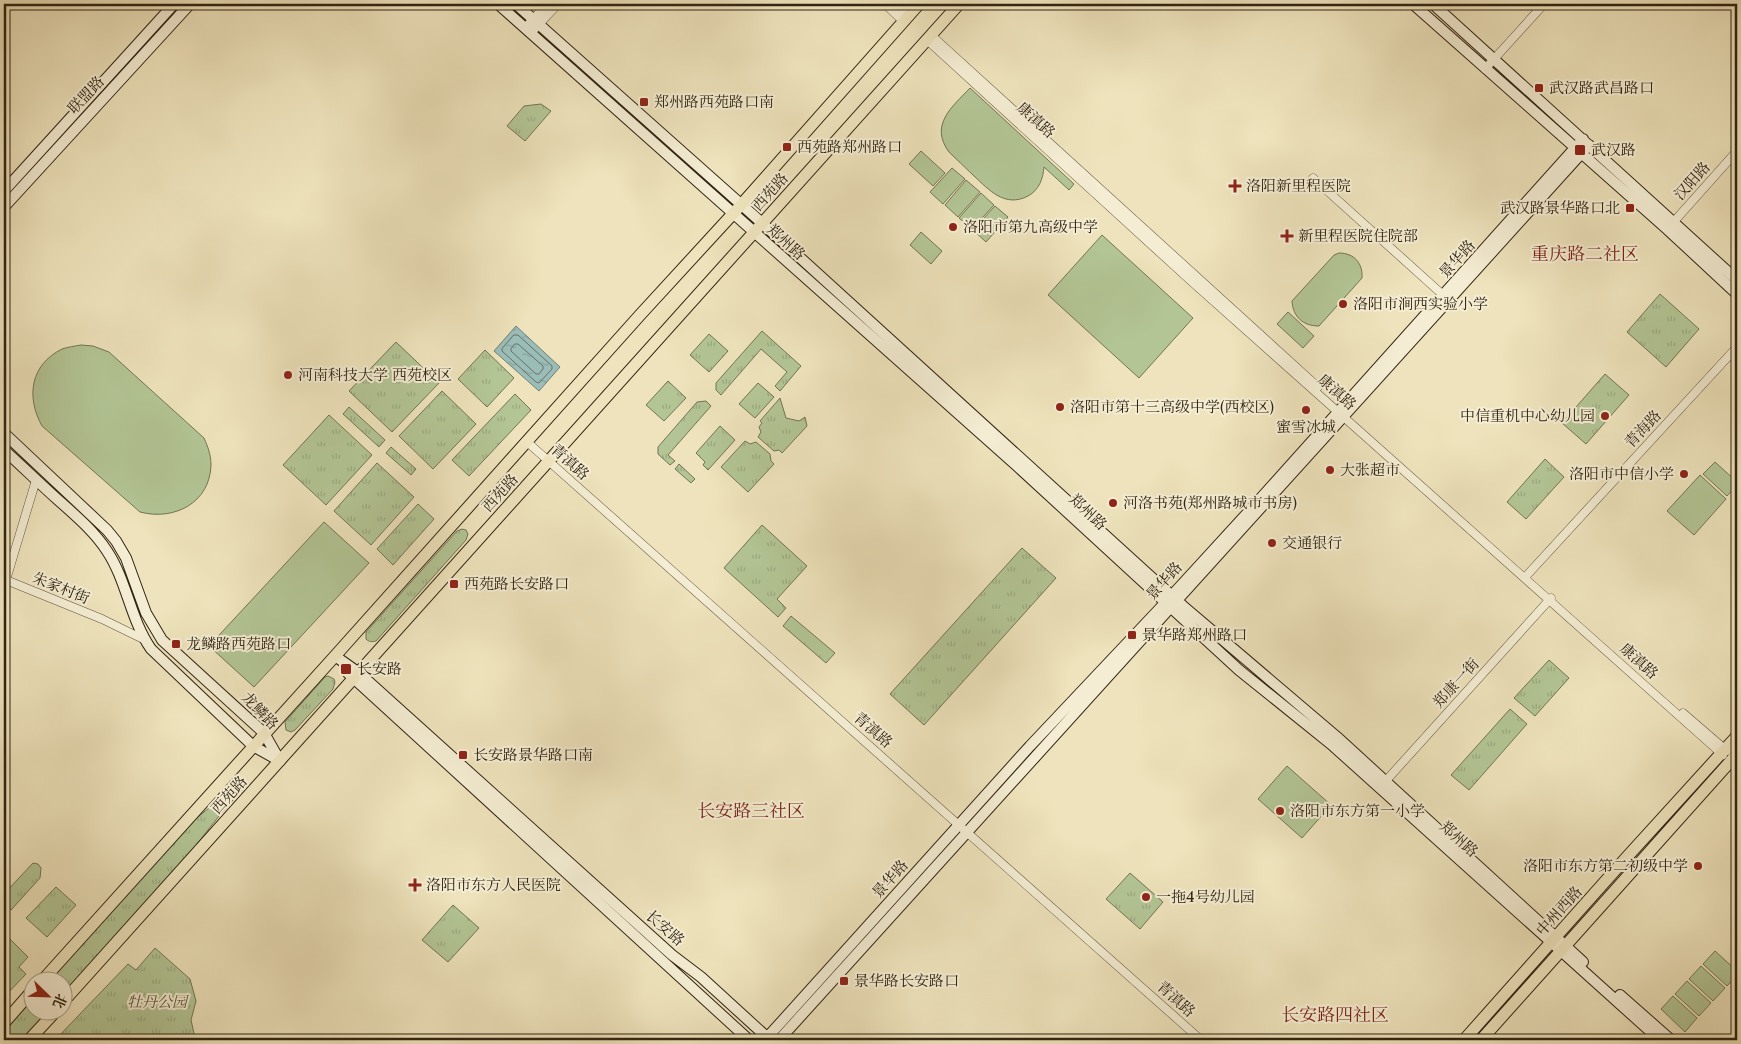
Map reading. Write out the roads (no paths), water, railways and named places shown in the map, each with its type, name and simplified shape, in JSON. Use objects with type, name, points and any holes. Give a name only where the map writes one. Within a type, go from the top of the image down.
[{"type":"main road","name":"联盟路","points":[[4,191],[174,4]]},
{"type":"main road","name":"联盟路","points":[[4,207],[190,4]]},
{"type":"main road","name":"郑州路","points":[[498,4],[753,233],[1171,602]]},
{"type":"main road","name":"郑州路","points":[[516,4],[762,223],[1171,602],[1239,670],[1383,784],[1553,940],[1671,1040]]},
{"type":"main road","name":"西苑路","points":[[50,972],[526,442],[742,205],[919,4]]},
{"type":"main road","name":"西苑路","points":[[72,992],[959,4]]},
{"type":"main road","points":[[1413,4],[1578,151],[1737,280]]},
{"type":"main road","points":[[1433,4],[1586,142],[1737,294]]},
{"type":"main road","name":"景华路","points":[[767,1040],[1171,602],[1586,142]]},
{"type":"main road","name":"景华路","points":[[1343,412],[1443,296],[1578,151]]},
{"type":"main road","name":"龙鳞路","points":[[4,433],[99,521],[116,541],[126,558],[146,613],[162,640],[264,733],[280,761]]},
{"type":"main road","name":"龙鳞路","points":[[4,450],[91,530],[108,553],[116,567],[134,618],[151,649],[253,746],[280,761]]},
{"type":"main road","name":"长安路","points":[[335,656],[512,823],[749,1040]]},
{"type":"main road","name":"长安路","points":[[356,677],[672,954],[701,977],[767,1040]]},
{"type":"main road","name":"中州西路","points":[[1464,1040],[1737,736]]},
{"type":"main road","name":"中州西路","points":[[1480,1040],[1734,758]]},
{"type":"main road","name":"景华路","points":[[779,1040],[963,828]]},
{"type":"main road","name":"郑州路","points":[[1562,948],[1660,1040]]},
{"type":"main road","points":[[4,1023],[22,1002]]},
{"type":"main road","points":[[30,1040],[46,1022]]},
{"type":"street","points":[[536,22],[547,4]]},
{"type":"street","points":[[528,30],[558,4]]},
{"type":"street","points":[[885,4],[906,18]]},
{"type":"street","points":[[895,4],[906,18]]},
{"type":"street","points":[[1485,69],[1544,4]]},
{"type":"street","name":"康滇路","points":[[929,37],[1191,281],[1528,574],[1551,598]]},
{"type":"street","name":"汉阳路","points":[[1670,225],[1737,151]]},
{"type":"street","points":[[1313,178],[1443,296]]},
{"type":"street","name":"青海路","points":[[1528,574],[1737,347]]},
{"type":"street","name":"康滇路","points":[[1343,412],[1723,751],[1734,758]]},
{"type":"street","name":"青滇路","points":[[526,442],[1201,1040]]},
{"type":"street","name":"朱家村街","points":[[36,480],[6,580],[102,619],[145,640]]},
{"type":"street","name":"郑康一街","points":[[1383,784],[1551,598]]},
{"type":"water","points":[[516,326],[560,367],[539,391],[494,351]]},
{"type":"place","name":"武汉路武昌路口","points":[[1539,88]]},
{"type":"place","name":"郑州路西苑路口南","points":[[644,102]]},
{"type":"place","name":"西苑路郑州路口","points":[[787,147]]},
{"type":"place","name":"武汉路","points":[[1580,150]]},
{"type":"place","name":"洛阳新里程医院","points":[[1235,186]]},
{"type":"place","name":"武汉路景华路口北","points":[[1630,208]]},
{"type":"place","name":"洛阳市第九高级中学","points":[[953,227]]},
{"type":"place","name":"新里程医院住院部","points":[[1287,236]]},
{"type":"place","name":"洛阳市涧西实验小学","points":[[1343,304]]},
{"type":"place","name":"河南科技大学 西苑校区","points":[[288,375]]},
{"type":"place","name":"洛阳市第十三高级中学(西校区)","points":[[1060,407]]},
{"type":"place","name":"蜜雪冰城","points":[[1306,410]]},
{"type":"place","name":"中信重机中心幼儿园","points":[[1605,416]]},
{"type":"place","name":"大张超市","points":[[1330,470]]},
{"type":"place","name":"洛阳市中信小学","points":[[1684,474]]},
{"type":"place","name":"河洛书苑(郑州路城市书房)","points":[[1113,503]]},
{"type":"place","name":"交通银行","points":[[1272,543]]},
{"type":"place","name":"西苑路长安路口","points":[[454,584]]},
{"type":"place","name":"景华路郑州路口","points":[[1132,635]]},
{"type":"place","name":"龙鳞路西苑路口","points":[[176,644]]},
{"type":"place","name":"长安路","points":[[346,669]]},
{"type":"place","name":"长安路景华路口南","points":[[463,755]]},
{"type":"place","name":"洛阳市东方第一小学","points":[[1280,811]]},
{"type":"place","name":"洛阳市东方第二初级中学","points":[[1698,866]]},
{"type":"place","name":"洛阳市东方人民医院","points":[[415,885]]},
{"type":"place","name":"一拖4号幼儿园","points":[[1146,897]]},
{"type":"place","name":"景华路长安路口","points":[[844,981]]},
{"type":"district","name":"重庆路二社区","points":[[1585,254]]},
{"type":"district","name":"长安路三社区","points":[[751,811]]},
{"type":"district","name":"长安路四社区","points":[[1335,1015]]},
{"type":"park label","name":"牡丹公园","points":[[157,1002]]}]
